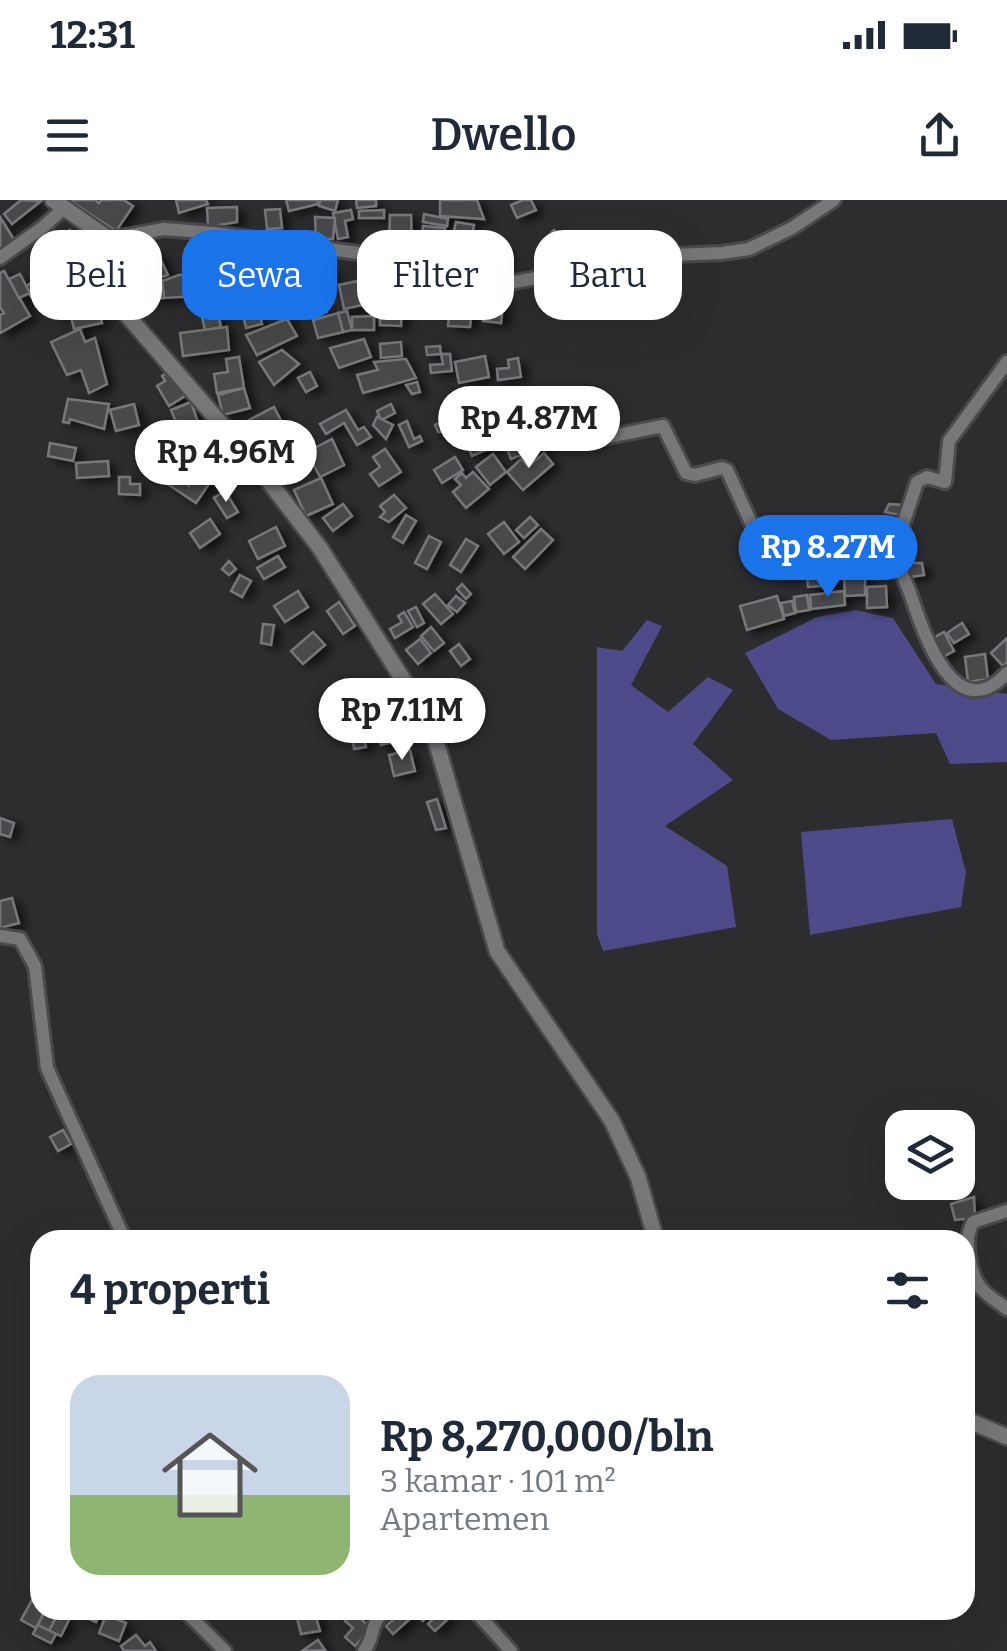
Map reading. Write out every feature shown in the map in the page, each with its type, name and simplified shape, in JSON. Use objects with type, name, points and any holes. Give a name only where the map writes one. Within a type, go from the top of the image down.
[{"type":"street","points":[[162,230],[214,233],[366,253],[474,280],[515,282],[650,256],[749,249],[792,228],[834,200]]},
{"type":"street","points":[[0,258],[43,228],[59,204],[96,230]]},
{"type":"street","points":[[131,320],[254,462],[320,548],[432,724],[497,951],[612,1121],[638,1177],[653,1230]]},
{"type":"street","points":[[1007,362],[948,441],[945,482],[928,477],[917,482],[904,519],[898,555],[901,576],[926,640],[945,671],[968,688],[980,691],[994,687],[1007,673]]},
{"type":"street","points":[[597,439],[662,426],[686,473],[727,470],[762,539],[802,537],[805,550],[898,555]]},
{"type":"street","points":[[0,936],[20,939],[31,954],[44,1060],[120,1230]]},
{"type":"street","points":[[970,1230],[973,1222],[1007,1211]]},
{"type":"street","points":[[975,1275],[987,1294],[1007,1308]]},
{"type":"street","points":[[975,1423],[1007,1437]]},
{"type":"street","points":[[194,1620],[225,1651]]},
{"type":"street","points":[[364,1651],[376,1620]]},
{"type":"street","points":[[483,1620],[510,1651]]},
{"type":"shaded area","points":[[855,610],[893,618],[936,684],[1007,694],[1007,762],[950,764],[936,733],[831,740],[778,709],[745,653],[817,617]]},
{"type":"shaded area","points":[[647,620],[662,626],[631,685],[668,712],[708,677],[733,690],[693,744],[733,780],[665,826],[727,866],[736,927],[603,951],[597,934],[597,647],[622,651]]},
{"type":"shaded area","points":[[952,819],[966,873],[961,907],[810,935],[801,832]]},
{"type":"building","points":[[21,200],[41,201],[12,224],[4,214]]},
{"type":"building","points":[[69,200],[124,200],[133,206],[114,230]]},
{"type":"building","points":[[176,200],[206,200],[208,204],[179,213]]},
{"type":"building","points":[[286,200],[317,200],[318,204],[289,211]]},
{"type":"building","points":[[320,200],[338,200],[335,211],[319,206]]},
{"type":"building","points":[[356,200],[376,200],[376,206],[357,208]]},
{"type":"building","points":[[440,200],[477,200],[484,219],[440,216]]},
{"type":"building","points":[[531,200],[536,210],[517,218],[511,205]]},
{"type":"building","points":[[237,207],[237,222],[208,227],[207,208]]},
{"type":"building","points":[[280,209],[282,228],[267,229],[265,210]]},
{"type":"building","points":[[351,210],[353,219],[345,221],[348,237],[338,239],[333,213]]},
{"type":"building","points":[[384,210],[384,218],[359,218],[359,211]]},
{"type":"building","points":[[424,214],[448,219],[447,226],[423,222]]},
{"type":"building","points":[[390,215],[411,215],[411,230],[389,230]]},
{"type":"building","points":[[0,217],[15,241],[0,250]]},
{"type":"building","points":[[315,217],[335,218],[334,230],[316,230]]},
{"type":"building","points":[[456,222],[474,225],[473,230],[454,230]]},
{"type":"building","points":[[423,226],[445,228],[445,230],[423,230]]},
{"type":"building","points":[[4,271],[30,316],[0,333],[0,315],[4,313],[0,307],[0,273]]},
{"type":"building","points":[[20,274],[30,293],[19,298],[9,279]]},
{"type":"building","points":[[179,275],[182,297],[164,298],[162,281]]},
{"type":"building","points":[[357,281],[357,306],[344,309],[339,285]]},
{"type":"building","points":[[347,311],[352,330],[343,332],[338,313]]},
{"type":"building","points":[[337,313],[343,332],[318,338],[313,320],[337,320]]},
{"type":"building","points":[[352,317],[374,320],[374,330],[352,330]]},
{"type":"building","points":[[72,320],[101,320],[102,323],[74,329]]},
{"type":"building","points":[[203,320],[220,320],[221,327],[205,331]]},
{"type":"building","points":[[244,320],[261,320],[262,324],[246,328]]},
{"type":"building","points":[[288,320],[297,336],[257,355],[246,335]]},
{"type":"building","points":[[380,320],[401,320],[401,326],[380,325]]},
{"type":"building","points":[[449,320],[471,320],[470,327],[448,326]]},
{"type":"building","points":[[227,327],[229,350],[183,356],[180,333]]},
{"type":"building","points":[[80,329],[85,342],[95,338],[107,384],[89,393],[81,370],[67,375],[51,342]]},
{"type":"building","points":[[364,339],[371,357],[339,368],[330,348]]},
{"type":"building","points":[[401,342],[402,356],[381,358],[380,344]]},
{"type":"building","points":[[440,346],[441,354],[427,355],[426,347]]},
{"type":"building","points":[[282,350],[299,364],[274,385],[259,362]]},
{"type":"building","points":[[441,354],[450,354],[452,371],[431,373],[430,365],[443,364]]},
{"type":"building","points":[[485,356],[489,377],[459,383],[455,362]]},
{"type":"building","points":[[239,357],[244,388],[217,393],[214,374],[228,372],[226,359]]},
{"type":"building","points":[[518,358],[521,377],[498,380],[497,369],[509,368],[508,360]]},
{"type":"building","points":[[406,359],[416,378],[363,393],[357,375],[378,370],[374,362]]},
{"type":"building","points":[[169,371],[185,396],[169,406],[157,386],[165,381],[162,376]]},
{"type":"building","points":[[310,372],[317,386],[306,392],[298,378]]},
{"type":"building","points":[[417,382],[420,392],[412,394],[406,385]]},
{"type":"building","points":[[244,388],[250,408],[223,415],[218,395]]},
{"type":"building","points":[[68,399],[109,404],[104,429],[70,419],[69,423],[63,422]]},
{"type":"building","points":[[191,402],[198,422],[179,429],[171,410]]},
{"type":"building","points":[[134,404],[139,425],[116,431],[110,410]]},
{"type":"building","points":[[391,404],[395,413],[381,420],[377,411]]},
{"type":"building","points":[[456,404],[465,431],[438,432],[435,425],[446,420],[446,407]]},
{"type":"building","points":[[274,407],[291,440],[283,444],[271,437],[261,443],[249,420]]},
{"type":"building","points":[[346,410],[358,430],[364,427],[371,437],[357,445],[344,423],[326,434],[320,424]]},
{"type":"building","points":[[524,412],[526,425],[497,429],[495,415]]},
{"type":"building","points":[[377,417],[393,425],[386,439],[373,425]]},
{"type":"building","points":[[407,421],[414,439],[420,436],[422,441],[409,447],[399,425]]},
{"type":"building","points":[[489,422],[491,448],[472,456],[466,443],[475,439],[471,430]]},
{"type":"building","points":[[199,425],[213,442],[188,461],[174,443]]},
{"type":"building","points":[[542,435],[546,446],[511,459],[505,444],[520,444]]},
{"type":"building","points":[[332,439],[344,465],[320,477],[307,452]]},
{"type":"building","points":[[50,443],[76,448],[73,461],[48,456]]},
{"type":"building","points":[[279,444],[291,466],[278,473],[266,452]]},
{"type":"building","points":[[385,449],[401,472],[379,486],[370,474],[380,467],[373,457]]},
{"type":"building","points":[[544,453],[553,464],[523,490],[507,472],[521,459],[528,467]]},
{"type":"building","points":[[493,454],[506,472],[490,485],[476,467]]},
{"type":"building","points":[[455,457],[463,470],[442,483],[434,470]]},
{"type":"building","points":[[108,461],[109,476],[77,478],[76,463]]},
{"type":"building","points":[[220,462],[228,472],[215,481],[207,471]]},
{"type":"building","points":[[473,472],[489,489],[466,508],[453,492],[461,485],[455,479],[462,473],[466,478]]},
{"type":"building","points":[[198,473],[211,481],[196,503],[169,485],[175,476],[189,486]]},
{"type":"building","points":[[119,477],[130,477],[130,484],[140,484],[140,495],[119,494]]},
{"type":"building","points":[[321,478],[333,504],[306,516],[294,490]]},
{"type":"building","points":[[225,491],[238,512],[227,518],[214,498]]},
{"type":"building","points":[[394,495],[406,508],[389,522],[380,517],[385,512],[380,506]]},
{"type":"building","points":[[343,504],[352,516],[333,531],[323,518]]},
{"type":"building","points":[[889,504],[904,505],[900,515],[885,512]]},
{"type":"building","points":[[406,515],[416,521],[403,543],[393,537]]},
{"type":"building","points":[[530,517],[538,525],[524,538],[516,530]]},
{"type":"building","points":[[210,519],[220,534],[200,548],[190,533]]},
{"type":"building","points":[[828,520],[847,521],[847,531],[826,528]]},
{"type":"building","points":[[504,522],[519,542],[504,554],[488,534]]},
{"type":"building","points":[[276,527],[285,546],[258,559],[249,541]]},
{"type":"building","points":[[871,528],[886,530],[883,539],[870,537]]},
{"type":"building","points":[[541,529],[553,540],[525,569],[513,557]]},
{"type":"building","points":[[429,536],[441,542],[427,569],[415,563]]},
{"type":"building","points":[[466,539],[478,546],[461,572],[450,565]]},
{"type":"building","points":[[278,556],[285,567],[264,579],[257,568]]},
{"type":"building","points":[[852,560],[868,561],[871,567],[851,567]]},
{"type":"building","points":[[229,561],[236,569],[229,575],[222,569]]},
{"type":"building","points":[[906,563],[922,563],[924,575],[905,578]]},
{"type":"building","points":[[777,570],[795,570],[790,578],[778,576]]},
{"type":"building","points":[[832,572],[833,585],[808,587],[807,576]]},
{"type":"building","points":[[844,574],[865,574],[865,595],[845,596]]},
{"type":"building","points":[[240,575],[251,581],[242,597],[231,591]]},
{"type":"building","points":[[462,584],[471,594],[466,599],[457,589]]},
{"type":"building","points":[[886,586],[887,607],[867,608],[867,587]]},
{"type":"building","points":[[298,591],[308,607],[285,622],[274,606]]},
{"type":"building","points":[[844,591],[845,605],[811,609],[810,595]]},
{"type":"building","points":[[435,594],[453,614],[441,624],[423,604]]},
{"type":"building","points":[[807,595],[809,610],[796,612],[794,597]]},
{"type":"building","points":[[456,596],[465,603],[457,612],[448,605]]},
{"type":"building","points":[[777,596],[784,619],[747,630],[740,606]]},
{"type":"building","points":[[792,601],[795,613],[784,616],[781,603]]},
{"type":"building","points":[[339,602],[355,626],[343,634],[327,611]]},
{"type":"building","points":[[416,607],[424,623],[417,627],[408,611]]},
{"type":"building","points":[[404,612],[413,627],[395,638],[390,629],[402,622],[398,616]]},
{"type":"building","points":[[962,623],[969,634],[954,643],[947,633]]},
{"type":"building","points":[[263,624],[274,625],[271,645],[261,643]]},
{"type":"building","points":[[431,627],[444,643],[434,651],[421,636]]},
{"type":"building","points":[[313,632],[325,645],[303,664],[291,651]]},
{"type":"building","points":[[944,632],[954,651],[941,658],[931,639]]},
{"type":"building","points":[[1007,638],[1007,662],[1003,666],[991,653]]},
{"type":"building","points":[[420,639],[431,653],[418,664],[406,650]]},
{"type":"building","points":[[459,644],[470,659],[461,666],[450,651]]},
{"type":"building","points":[[985,654],[988,679],[968,682],[965,657]]},
{"type":"building","points":[[387,694],[395,709],[368,724],[360,709]]},
{"type":"building","points":[[361,721],[366,747],[354,749],[350,723]]},
{"type":"building","points":[[397,723],[401,740],[381,745],[376,728]]},
{"type":"building","points":[[410,750],[415,771],[394,776],[389,755]]},
{"type":"building","points":[[437,799],[446,828],[436,830],[427,802]]},
{"type":"building","points":[[0,818],[14,823],[10,837],[0,834]]},
{"type":"building","points":[[12,898],[19,923],[0,928],[0,901]]},
{"type":"building","points":[[63,1130],[71,1144],[58,1151],[50,1137]]},
{"type":"building","points":[[974,1200],[975,1218],[955,1220],[951,1204]]},
{"type":"building","points":[[30,1604],[30,1620],[40,1620],[36,1628],[21,1620]]},
{"type":"building","points":[[40,1620],[54,1620],[49,1631],[38,1625]]},
{"type":"building","points":[[55,1620],[69,1620],[61,1636],[49,1631]]},
{"type":"building","points":[[104,1620],[126,1623],[119,1641],[99,1633]]},
{"type":"building","points":[[298,1620],[317,1620],[320,1631],[301,1634]]},
{"type":"building","points":[[362,1620],[371,1628],[355,1646],[345,1637],[353,1628],[345,1621]]},
{"type":"building","points":[[393,1620],[409,1620],[393,1634],[386,1626]]},
{"type":"building","points":[[432,1620],[447,1620],[435,1631],[428,1624]]},
{"type":"building","points":[[38,1625],[56,1634],[51,1643],[33,1634]]},
{"type":"building","points":[[136,1635],[145,1646],[150,1642],[156,1651],[124,1651],[121,1646]]},
{"type":"building","points":[[318,1640],[325,1650],[302,1651]]}]
